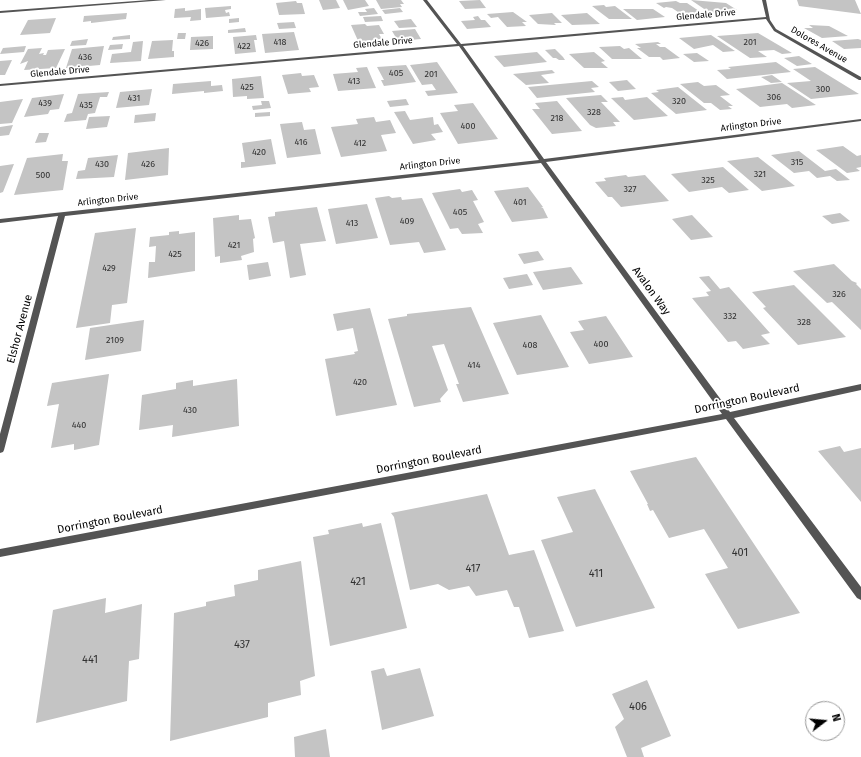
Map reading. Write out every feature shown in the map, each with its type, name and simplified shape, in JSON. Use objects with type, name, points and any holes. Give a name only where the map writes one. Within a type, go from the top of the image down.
[{"type":"street","points":[[0,12],[164,0]]},
{"type":"street","name":"Avalon Way","points":[[424,0],[460,44],[727,416],[861,595]]},
{"type":"street","points":[[764,0],[767,18]]},
{"type":"street","name":"Glendale Drive","points":[[0,85],[767,18]]},
{"type":"street","name":"Dolores Avenue","points":[[767,18],[775,30],[861,78]]},
{"type":"street","name":"Arlington Drive","points":[[0,221],[542,160],[861,120]]},
{"type":"street","name":"Elshor Avenue","points":[[0,450],[62,214]]},
{"type":"street","name":"Dorrington Boulevard","points":[[0,553],[727,416],[861,388]]},
{"type":"building","points":[[319,0],[336,0],[340,8],[323,10]]},
{"type":"building","points":[[343,0],[365,0],[369,6],[348,10]]},
{"type":"building","points":[[376,0],[401,0],[404,4],[400,4],[402,7],[381,9]]},
{"type":"building","points":[[480,0],[486,8],[465,9],[459,1]]},
{"type":"building","points":[[691,0],[726,3],[737,10],[710,13]]},
{"type":"building","points":[[797,0],[855,0],[861,14],[799,6]]},
{"type":"building","points":[[296,1],[297,3],[302,3],[305,14],[279,15],[276,3]]},
{"type":"building","points":[[676,1],[680,3],[687,3],[702,13],[681,14],[672,8],[664,8],[656,3]]},
{"type":"building","points":[[604,5],[606,7],[615,6],[632,19],[609,19],[592,6]]},
{"type":"building","points":[[231,6],[231,9],[225,10],[226,13],[229,12],[230,16],[206,18],[205,8]]},
{"type":"building","points":[[185,8],[185,11],[201,9],[201,20],[190,21],[191,17],[174,18],[175,9]]},
{"type":"building","points":[[374,8],[378,14],[360,16],[358,12],[367,12],[365,9]]},
{"type":"building","points":[[400,8],[403,12],[385,14],[382,10]]},
{"type":"building","points":[[623,9],[653,9],[665,17],[637,20]]},
{"type":"building","points":[[513,12],[527,22],[522,22],[526,26],[507,27],[498,17],[491,18],[487,14]]},
{"type":"building","points":[[127,13],[126,19],[91,23],[91,21],[83,22],[84,16]]},
{"type":"building","points":[[552,13],[562,23],[554,23],[556,25],[538,24],[529,15]]},
{"type":"building","points":[[587,13],[600,24],[572,25],[561,15]]},
{"type":"building","points":[[381,16],[383,21],[365,22],[363,17]]},
{"type":"building","points":[[478,16],[481,20],[485,20],[491,27],[467,29],[461,21],[475,20],[473,17]]},
{"type":"building","points":[[56,18],[50,33],[20,35],[28,20]]},
{"type":"building","points":[[239,18],[239,22],[229,23],[229,19]]},
{"type":"building","points":[[411,19],[417,27],[399,28],[394,21]]},
{"type":"building","points":[[294,22],[296,28],[279,29],[277,23]]},
{"type":"building","points":[[365,24],[367,26],[379,25],[384,34],[379,34],[383,41],[359,43],[351,25]]},
{"type":"building","points":[[809,25],[829,26],[848,36],[822,38],[804,28],[813,28]]},
{"type":"building","points":[[245,28],[246,32],[228,33],[228,30]]},
{"type":"building","points":[[415,29],[421,39],[398,41],[392,31]]},
{"type":"building","points":[[294,32],[299,50],[265,53],[262,34]]},
{"type":"building","points":[[178,33],[186,33],[185,39],[177,39]]},
{"type":"building","points":[[758,33],[792,53],[782,54],[774,50],[758,51],[767,57],[750,58],[717,36]]},
{"type":"building","points":[[130,35],[130,39],[112,40],[113,37]]},
{"type":"building","points":[[256,35],[257,40],[254,40],[256,52],[235,54],[233,37]]},
{"type":"building","points":[[711,35],[735,51],[723,52],[713,45],[694,49],[679,38]]},
{"type":"building","points":[[213,36],[213,49],[190,50],[191,37]]},
{"type":"building","points":[[88,39],[86,45],[70,46],[72,41]]},
{"type":"building","points":[[173,40],[172,51],[174,51],[174,57],[148,59],[152,41]]},
{"type":"building","points":[[861,40],[861,48],[844,49],[832,41]]},
{"type":"building","points":[[143,41],[141,61],[110,63],[112,54],[131,52],[133,42]]},
{"type":"building","points":[[658,42],[661,44],[656,44],[660,47],[665,47],[680,58],[663,60],[660,57],[649,57],[637,48],[641,48],[635,44]]},
{"type":"building","points":[[123,44],[122,49],[108,50],[110,45]]},
{"type":"building","points":[[26,46],[24,52],[0,54],[3,48]]},
{"type":"building","points":[[104,46],[100,65],[66,68],[72,49]]},
{"type":"building","points":[[620,46],[624,49],[629,48],[642,59],[612,59],[599,47]]},
{"type":"building","points":[[42,48],[39,54],[44,53],[43,55],[46,55],[48,50],[65,49],[56,68],[24,70],[28,61],[20,64],[28,49]]},
{"type":"building","points":[[555,49],[565,60],[553,58],[545,50]]},
{"type":"building","points":[[537,52],[547,62],[504,67],[494,56]]},
{"type":"building","points":[[594,52],[605,61],[601,62],[608,68],[584,68],[569,54]]},
{"type":"building","points":[[697,53],[709,61],[694,62],[683,54]]},
{"type":"building","points":[[799,56],[812,64],[797,66],[784,58]]},
{"type":"building","points":[[12,60],[5,75],[0,75],[0,61]]},
{"type":"building","points":[[437,62],[458,93],[428,96],[425,91],[436,90],[432,84],[422,85],[410,65]]},
{"type":"building","points":[[776,62],[791,72],[727,79],[717,70],[731,69],[728,67]]},
{"type":"building","points":[[406,65],[416,82],[384,86],[381,80],[384,80],[377,67]]},
{"type":"building","points":[[367,67],[376,88],[338,91],[333,74],[358,72],[356,68]]},
{"type":"building","points":[[815,67],[859,94],[811,99],[787,83],[811,81],[793,69]]},
{"type":"building","points":[[552,70],[555,73],[541,75],[549,83],[526,85],[513,74]]},
{"type":"building","points":[[301,73],[302,76],[314,75],[319,87],[309,88],[311,92],[288,94],[282,75]]},
{"type":"building","points":[[772,75],[782,82],[771,83],[761,77]]},
{"type":"building","points":[[261,76],[264,98],[247,99],[247,96],[233,97],[232,79]]},
{"type":"building","points":[[627,80],[636,89],[618,91],[609,82]]},
{"type":"building","points":[[211,81],[211,86],[222,85],[223,91],[172,94],[173,84]]},
{"type":"building","points":[[592,81],[599,87],[591,88],[595,92],[537,98],[528,87]]},
{"type":"building","points":[[698,82],[704,86],[716,85],[730,95],[720,96],[733,106],[728,106],[732,109],[720,110],[711,103],[704,103],[680,84]]},
{"type":"building","points":[[782,83],[816,105],[792,108],[787,104],[760,107],[736,89]]},
{"type":"building","points":[[678,87],[707,110],[676,114],[651,93],[659,92],[656,90]]},
{"type":"building","points":[[152,89],[149,105],[116,108],[120,92]]},
{"type":"building","points":[[109,92],[107,97],[100,97],[95,113],[88,114],[86,120],[64,122],[67,114],[72,113],[78,94]]},
{"type":"building","points":[[64,94],[59,109],[50,110],[48,114],[24,117],[32,98]]},
{"type":"building","points":[[601,95],[608,102],[601,102],[620,122],[613,122],[616,126],[596,128],[590,125],[566,98]]},
{"type":"building","points":[[623,97],[625,100],[647,97],[668,116],[634,120],[611,98]]},
{"type":"building","points":[[23,99],[12,123],[0,124],[0,102]]},
{"type":"building","points":[[406,99],[409,105],[390,107],[387,101]]},
{"type":"building","points":[[261,101],[269,101],[271,108],[253,110],[252,106],[262,105]]},
{"type":"building","points":[[557,101],[582,131],[552,134],[532,109],[540,109],[535,103]]},
{"type":"building","points":[[473,103],[498,139],[458,144],[440,113],[458,111],[454,105]]},
{"type":"building","points":[[405,111],[410,120],[433,117],[434,125],[438,124],[443,132],[431,134],[436,140],[413,144],[394,112]]},
{"type":"building","points":[[270,112],[270,116],[255,117],[255,113]]},
{"type":"building","points":[[156,113],[155,121],[134,123],[135,115]]},
{"type":"building","points":[[110,116],[107,127],[86,129],[89,117]]},
{"type":"building","points":[[374,117],[376,122],[390,120],[396,133],[381,135],[387,151],[341,157],[331,127],[358,124],[356,119]]},
{"type":"building","points":[[302,122],[304,130],[315,129],[321,154],[287,158],[280,124]]},
{"type":"building","points":[[13,125],[9,135],[0,136],[0,127]]},
{"type":"building","points":[[39,133],[49,133],[46,142],[35,143]]},
{"type":"building","points":[[271,139],[276,164],[241,168],[241,162],[245,162],[242,143]]},
{"type":"building","points":[[843,146],[857,156],[861,155],[861,167],[856,168],[860,171],[847,173],[816,150]]},
{"type":"building","points":[[169,148],[168,175],[125,180],[128,153]]},
{"type":"building","points":[[799,151],[825,171],[836,169],[850,180],[837,181],[830,176],[817,178],[809,171],[794,173],[771,155]]},
{"type":"building","points":[[63,154],[62,161],[68,161],[63,190],[14,195],[27,158]]},
{"type":"building","points":[[118,155],[114,177],[76,179],[78,171],[85,170],[88,158]]},
{"type":"building","points":[[758,157],[795,186],[762,191],[727,161]]},
{"type":"building","points":[[14,164],[3,192],[0,193],[0,166]]},
{"type":"building","points":[[723,167],[749,190],[729,193],[722,187],[689,192],[671,174]]},
{"type":"building","points":[[626,175],[628,177],[645,175],[669,201],[621,207],[612,197],[608,197],[595,182],[606,181],[604,178]]},
{"type":"building","points":[[528,187],[543,207],[541,208],[543,208],[548,218],[512,222],[494,191]]},
{"type":"building","points":[[460,189],[462,192],[472,190],[478,200],[473,201],[484,222],[478,224],[483,233],[462,234],[458,228],[450,229],[432,193]]},
{"type":"building","points":[[389,196],[392,198],[401,197],[402,200],[422,198],[446,250],[424,253],[419,242],[390,245],[375,198]]},
{"type":"building","points":[[367,204],[378,238],[336,244],[328,209]]},
{"type":"building","points":[[317,207],[326,241],[300,244],[306,275],[290,278],[284,241],[273,243],[268,217],[275,216],[275,212]]},
{"type":"building","points":[[840,213],[850,221],[832,224],[822,216]]},
{"type":"building","points":[[239,215],[239,220],[251,219],[255,238],[253,239],[254,252],[241,256],[242,260],[220,263],[220,256],[215,257],[213,218]]},
{"type":"building","points":[[692,215],[713,237],[691,240],[672,219]]},
{"type":"building","points":[[136,228],[127,303],[112,305],[110,323],[76,328],[95,233]]},
{"type":"building","points":[[179,231],[179,234],[195,232],[195,271],[148,278],[149,262],[155,262],[156,246],[149,247],[150,237],[169,235],[169,232]]},
{"type":"building","points":[[538,251],[544,260],[524,264],[518,254]]},
{"type":"building","points":[[268,262],[271,276],[249,280],[247,265]]},
{"type":"building","points":[[834,264],[852,281],[857,283],[856,284],[861,289],[861,330],[832,302],[827,303],[793,271]]},
{"type":"building","points":[[571,267],[583,284],[543,290],[533,272]]},
{"type":"building","points":[[527,274],[533,285],[509,289],[503,278]]},
{"type":"building","points":[[709,276],[720,289],[729,287],[770,333],[761,335],[770,344],[743,349],[736,341],[728,342],[692,298],[709,296],[706,292],[711,291],[699,277]]},
{"type":"building","points":[[794,285],[846,337],[798,345],[763,308],[766,307],[752,292]]},
{"type":"building","points":[[471,307],[509,394],[463,402],[456,384],[459,384],[444,344],[432,346],[448,390],[440,399],[441,402],[414,407],[388,319],[407,316],[407,314]]},
{"type":"building","points":[[370,308],[397,405],[336,416],[325,359],[355,354],[354,352],[358,351],[353,328],[337,331],[333,314]]},
{"type":"building","points":[[541,315],[569,367],[517,375],[493,323]]},
{"type":"building","points":[[606,316],[633,357],[589,364],[570,332],[584,330],[578,321]]},
{"type":"building","points":[[144,320],[141,351],[85,360],[90,328]]},
{"type":"building","points":[[109,374],[99,445],[74,450],[74,444],[51,448],[59,404],[47,406],[52,383]]},
{"type":"building","points":[[237,379],[239,426],[172,437],[173,425],[139,430],[142,395],[176,389],[176,383],[193,380],[193,386]]},
{"type":"building","points":[[840,446],[844,452],[861,448],[861,502],[818,451]]},
{"type":"building","points":[[696,457],[800,613],[738,629],[705,574],[728,568],[704,529],[669,538],[653,510],[650,511],[648,504],[630,471]]},
{"type":"building","points":[[595,489],[655,608],[576,627],[541,540],[573,532],[557,497]]},
{"type":"building","points":[[487,494],[509,555],[534,550],[564,631],[529,638],[519,607],[514,607],[507,590],[476,596],[469,586],[449,590],[438,584],[410,590],[394,517],[391,513]]},
{"type":"building","points":[[362,523],[363,527],[381,523],[407,628],[330,646],[313,537],[329,534],[328,530]]},
{"type":"building","points":[[301,561],[315,676],[300,681],[301,695],[268,703],[268,717],[170,741],[174,613],[206,606],[206,602],[235,596],[234,585],[258,580],[258,570]]},
{"type":"building","points":[[106,598],[105,613],[142,604],[139,659],[129,661],[127,701],[36,723],[53,610]]},
{"type":"building","points":[[384,668],[387,676],[420,668],[434,716],[382,730],[371,671]]},
{"type":"building","points":[[647,680],[671,736],[641,748],[644,757],[627,757],[615,727],[624,719],[612,694]]},
{"type":"building","points":[[326,729],[330,757],[295,757],[294,737]]}]
